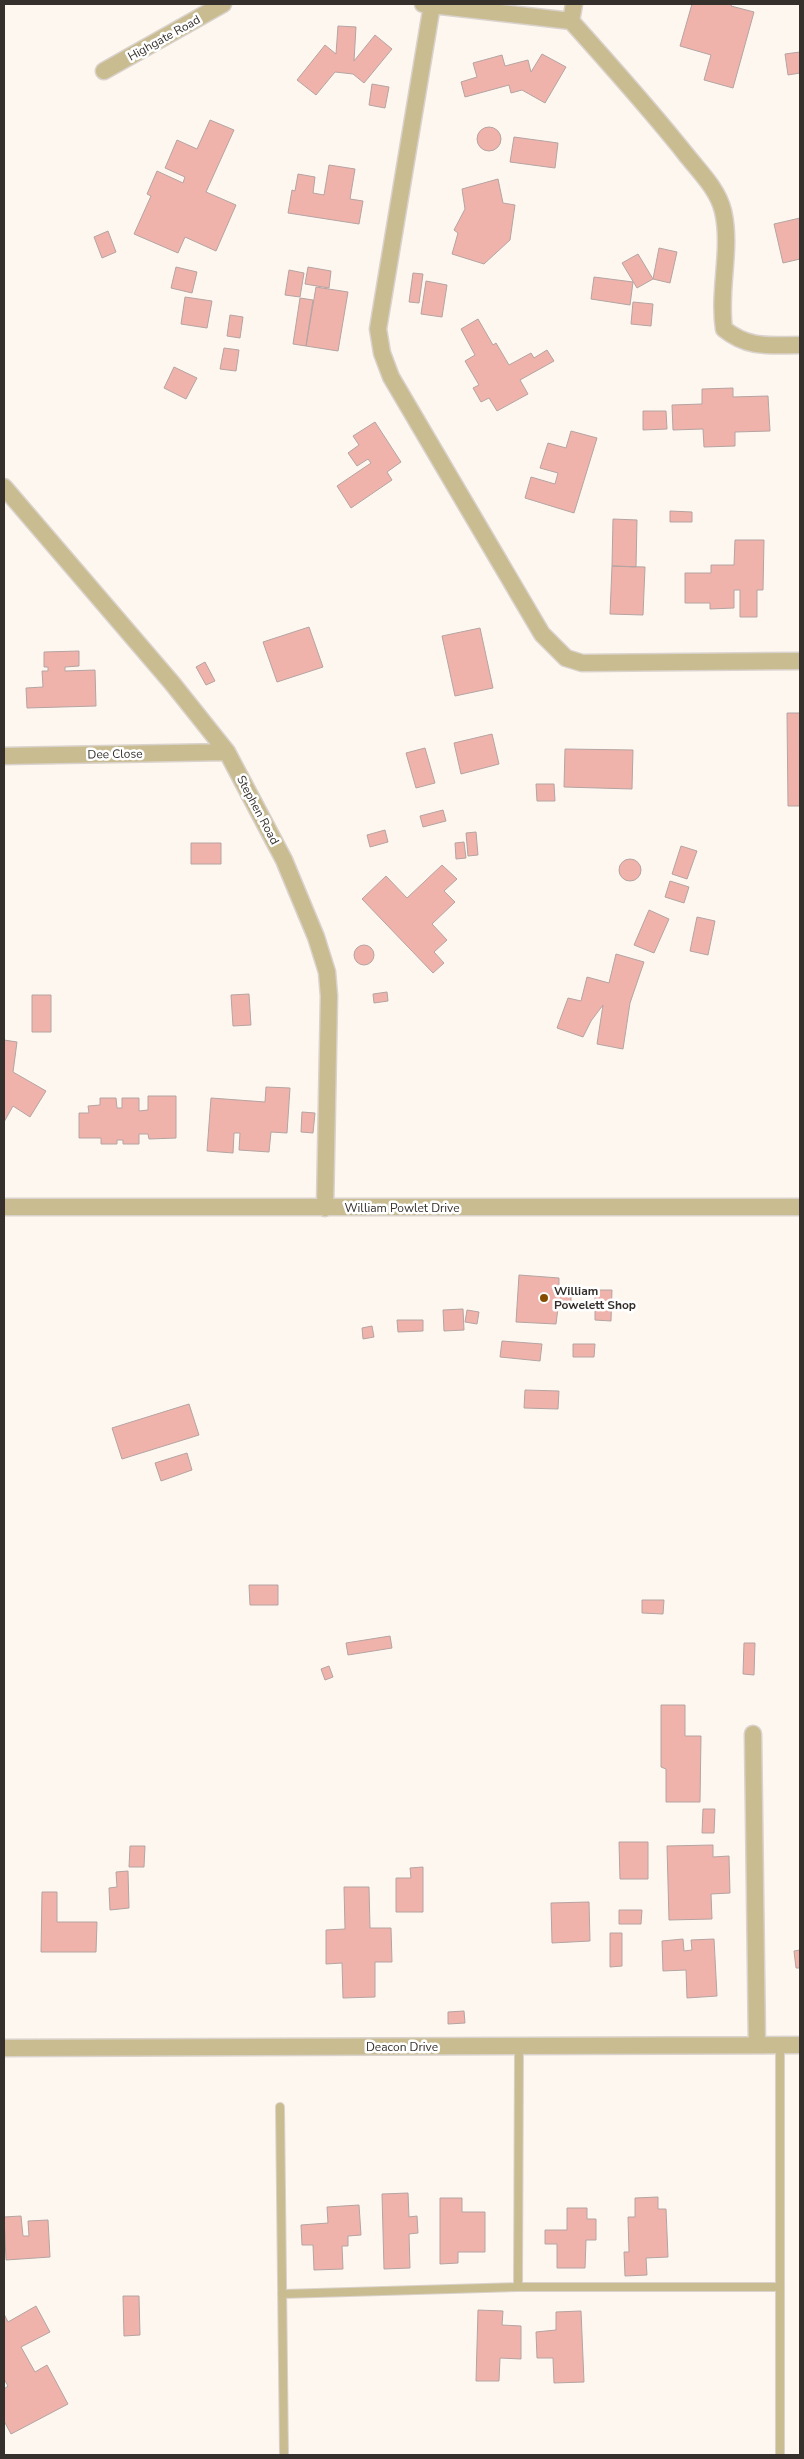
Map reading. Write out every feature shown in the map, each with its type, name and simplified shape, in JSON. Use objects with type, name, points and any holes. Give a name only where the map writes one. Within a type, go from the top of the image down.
[{"type":"street","name":"Highgate Road","points":[[104,71],[222,4]]},
{"type":"street","points":[[800,345],[754,345],[737,340],[724,329],[721,312],[726,232],[723,211],[716,192],[658,118],[571,21],[428,4],[378,329],[382,354],[391,377],[542,634],[566,658],[582,663],[800,661]]},
{"type":"street","points":[[571,21],[574,4]]},
{"type":"street","name":"Stephen Road","points":[[4,487],[172,683],[227,752],[284,860],[316,936],[327,972],[329,996],[325,1208]]},
{"type":"street","name":"Dee Close","points":[[4,756],[227,752]]},
{"type":"street","name":"William Powlet Drive","points":[[4,1207],[800,1207]]},
{"type":"street","points":[[753,1734],[757,2045]]},
{"type":"street","name":"Deacon Drive","points":[[4,2048],[800,2045]]},
{"type":"lane","points":[[780,2045],[780,2455]]},
{"type":"lane","points":[[518,2287],[519,2046]]},
{"type":"lane","points":[[280,2107],[284,2455]]},
{"type":"lane","points":[[282,2294],[518,2287],[780,2287]]},
{"type":"building","points":[[692,4],[732,4],[731,6],[754,12],[733,88],[704,80],[711,55],[680,46]]},
{"type":"building","points":[[338,26],[356,27],[354,61],[375,35],[392,49],[364,83],[353,74],[335,72],[316,95],[297,80],[325,45],[336,54]]},
{"type":"building","points":[[800,52],[800,73],[788,75],[785,54]]},
{"type":"building","points":[[542,54],[566,67],[545,103],[522,90],[511,93],[509,85],[465,97],[461,82],[477,77],[473,63],[502,55],[505,66],[528,60],[531,72]]},
{"type":"building","points":[[372,84],[389,87],[385,108],[369,105]]},
{"type":"building","points":[[210,120],[234,130],[206,192],[236,205],[216,251],[185,237],[178,253],[134,234],[151,196],[147,194],[157,171],[183,183],[185,177],[165,168],[177,140],[197,149]]},
{"type":"building","points":[[489,127],[498,130],[501,139],[498,148],[489,151],[480,148],[477,139],[480,130]]},
{"type":"building","points":[[514,137],[558,143],[555,168],[510,162]]},
{"type":"building","points":[[329,165],[355,169],[350,199],[363,201],[359,224],[288,213],[292,190],[295,191],[298,174],[315,177],[313,193],[324,195]]},
{"type":"building","points":[[498,179],[503,203],[515,205],[510,240],[484,264],[452,254],[458,233],[454,230],[465,209],[462,189]]},
{"type":"building","points":[[800,218],[800,259],[783,263],[774,224]]},
{"type":"building","points":[[108,231],[116,252],[102,258],[94,237]]},
{"type":"building","points":[[659,248],[677,252],[670,283],[653,279]]},
{"type":"building","points":[[638,254],[653,279],[637,288],[622,263]]},
{"type":"building","points":[[176,267],[197,272],[192,293],[171,288]]},
{"type":"building","points":[[308,267],[331,271],[329,288],[305,284]]},
{"type":"building","points":[[289,270],[304,273],[300,297],[285,295]]},
{"type":"building","points":[[413,273],[423,274],[419,303],[409,302]]},
{"type":"building","points":[[594,277],[633,282],[630,305],[591,299]]},
{"type":"building","points":[[426,281],[447,285],[442,317],[421,314]]},
{"type":"building","points":[[316,287],[348,292],[338,351],[306,346]]},
{"type":"building","points":[[185,297],[212,301],[207,328],[181,324]]},
{"type":"building","points":[[300,298],[313,300],[306,346],[293,344]]},
{"type":"building","points":[[633,302],[653,304],[651,326],[631,324]]},
{"type":"building","points":[[230,315],[243,317],[240,338],[227,336]]},
{"type":"building","points":[[478,319],[493,345],[496,343],[509,365],[531,353],[534,358],[547,350],[554,361],[520,380],[528,394],[497,411],[489,398],[481,402],[473,388],[479,385],[465,361],[475,355],[461,329]]},
{"type":"building","points":[[224,348],[239,350],[236,371],[220,369]]},
{"type":"building","points":[[174,367],[197,378],[186,399],[164,388]]},
{"type":"building","points":[[733,388],[733,397],[768,396],[770,431],[735,432],[735,446],[704,447],[703,429],[673,430],[672,405],[702,404],[702,389]]},
{"type":"building","points":[[643,411],[666,411],[667,429],[643,430]]},
{"type":"building","points":[[375,422],[401,462],[387,472],[392,480],[351,508],[337,486],[371,463],[368,459],[357,466],[348,453],[359,445],[353,436]]},
{"type":"building","points":[[571,431],[597,438],[574,513],[525,498],[531,477],[555,484],[558,473],[540,468],[548,443],[566,448]]},
{"type":"building","points":[[670,511],[692,512],[692,522],[670,522]]},
{"type":"building","points":[[613,519],[637,520],[636,567],[612,566]]},
{"type":"building","points":[[735,540],[764,540],[763,590],[757,590],[757,617],[740,617],[740,590],[734,590],[734,608],[710,609],[710,603],[685,603],[685,573],[711,573],[711,565],[734,565]]},
{"type":"building","points":[[612,566],[645,567],[643,615],[610,614]]},
{"type":"building","points":[[309,627],[323,667],[277,682],[263,642]]},
{"type":"building","points":[[480,628],[493,688],[455,696],[442,636]]},
{"type":"building","points":[[79,651],[79,666],[65,667],[65,671],[95,670],[96,706],[27,708],[26,688],[43,687],[42,671],[48,671],[48,667],[44,667],[44,652]]},
{"type":"building","points":[[205,662],[215,681],[206,685],[196,667]]},
{"type":"building","points":[[787,713],[800,713],[800,806],[788,806]]},
{"type":"building","points":[[492,734],[499,764],[461,774],[454,743]]},
{"type":"building","points":[[425,748],[435,783],[416,788],[406,753]]},
{"type":"building","points":[[565,749],[633,750],[632,789],[564,787]]},
{"type":"building","points":[[536,784],[554,784],[555,801],[537,801]]},
{"type":"building","points":[[443,810],[446,821],[423,827],[420,816]]},
{"type":"building","points":[[385,830],[388,842],[370,847],[367,835]]},
{"type":"building","points":[[476,832],[478,855],[468,856],[466,833]]},
{"type":"building","points":[[464,842],[466,858],[456,859],[455,843]]},
{"type":"building","points":[[191,843],[221,843],[221,864],[191,864]]},
{"type":"building","points":[[681,846],[697,851],[687,879],[672,874]]},
{"type":"building","points":[[630,859],[638,862],[641,870],[638,878],[630,881],[622,878],[619,870],[622,862]]},
{"type":"building","points":[[442,865],[457,879],[444,891],[455,902],[432,924],[447,940],[434,952],[444,963],[433,973],[362,899],[386,876],[407,898]]},
{"type":"building","points":[[670,881],[689,887],[684,903],[665,897]]},
{"type":"building","points":[[649,910],[669,919],[654,953],[634,945]]},
{"type":"building","points":[[697,917],[715,921],[708,955],[690,951]]},
{"type":"building","points":[[360,945],[368,945],[374,951],[374,959],[368,965],[360,965],[354,959],[354,951]]},
{"type":"building","points":[[616,954],[644,962],[630,1003],[623,1049],[597,1044],[603,1005],[591,1021],[583,1037],[557,1028],[568,998],[581,1001],[587,977],[609,983]]},
{"type":"building","points":[[387,992],[388,1001],[374,1003],[373,994]]},
{"type":"building","points":[[249,994],[251,1025],[233,1026],[231,995]]},
{"type":"building","points":[[32,995],[51,995],[51,1032],[32,1032]]},
{"type":"building","points":[[4,1040],[17,1042],[13,1072],[46,1091],[30,1117],[13,1106],[4,1122]]},
{"type":"building","points":[[266,1087],[290,1088],[287,1133],[271,1132],[269,1152],[239,1150],[240,1133],[234,1133],[233,1153],[207,1151],[211,1098],[265,1102]]},
{"type":"building","points":[[148,1096],[176,1096],[176,1138],[149,1139],[148,1134],[139,1134],[139,1144],[123,1144],[123,1140],[117,1140],[117,1144],[101,1144],[101,1138],[79,1138],[79,1113],[89,1113],[88,1106],[100,1105],[100,1098],[116,1098],[117,1108],[122,1108],[122,1098],[139,1098],[139,1111],[148,1110]]},
{"type":"building","points":[[302,1112],[315,1113],[313,1133],[301,1132]]},
{"type":"building","name":"William Powelett Shop","points":[[519,1275],[559,1278],[559,1287],[571,1288],[571,1308],[558,1308],[556,1324],[516,1322]]},
{"type":"building","points":[[595,1290],[612,1290],[611,1321],[595,1320]]},
{"type":"building","points":[[463,1309],[464,1330],[444,1331],[443,1310]]},
{"type":"building","points":[[467,1310],[479,1312],[477,1324],[465,1322]]},
{"type":"building","points":[[397,1320],[423,1320],[423,1331],[398,1332]]},
{"type":"building","points":[[372,1326],[374,1337],[363,1339],[362,1328]]},
{"type":"building","points":[[502,1341],[542,1344],[540,1361],[500,1357]]},
{"type":"building","points":[[573,1344],[595,1344],[594,1357],[573,1357]]},
{"type":"building","points":[[525,1390],[559,1391],[558,1409],[524,1408]]},
{"type":"building","points":[[189,1404],[199,1435],[122,1459],[112,1428]]},
{"type":"building","points":[[187,1453],[192,1470],[161,1481],[155,1463]]},
{"type":"building","points":[[249,1585],[278,1585],[278,1605],[250,1605]]},
{"type":"building","points":[[642,1600],[664,1600],[663,1614],[642,1613]]},
{"type":"building","points":[[390,1636],[392,1648],[348,1655],[346,1643]]},
{"type":"building","points":[[744,1643],[755,1643],[754,1675],[743,1674]]},
{"type":"building","points":[[329,1666],[333,1677],[325,1680],[321,1669]]},
{"type":"building","points":[[661,1705],[685,1705],[685,1736],[701,1736],[700,1802],[666,1802],[666,1769],[661,1767]]},
{"type":"building","points":[[703,1809],[715,1809],[714,1833],[702,1833]]},
{"type":"building","points":[[619,1842],[648,1842],[648,1879],[620,1879]]},
{"type":"building","points":[[713,1845],[713,1857],[729,1856],[730,1893],[711,1894],[712,1919],[669,1920],[667,1846]]},
{"type":"building","points":[[130,1846],[145,1846],[144,1867],[129,1867]]},
{"type":"building","points":[[423,1867],[423,1912],[396,1912],[396,1878],[411,1878],[410,1868]]},
{"type":"building","points":[[128,1871],[129,1908],[110,1910],[109,1888],[117,1887],[116,1872]]},
{"type":"building","points":[[344,1887],[369,1887],[370,1928],[391,1928],[392,1962],[375,1962],[375,1997],[343,1998],[342,1963],[326,1964],[326,1930],[345,1929]]},
{"type":"building","points":[[42,1892],[57,1892],[57,1922],[97,1922],[96,1952],[41,1952]]},
{"type":"building","points":[[589,1902],[590,1941],[552,1943],[551,1903]]},
{"type":"building","points":[[619,1910],[642,1910],[641,1924],[619,1924]]},
{"type":"building","points":[[610,1933],[622,1933],[622,1966],[610,1967]]},
{"type":"building","points":[[683,1939],[684,1951],[692,1950],[691,1940],[714,1939],[717,1996],[687,1998],[686,1970],[663,1971],[662,1941]]},
{"type":"building","points":[[800,1950],[800,1968],[796,1968],[794,1951]]},
{"type":"building","points":[[464,2011],[465,2023],[448,2024],[448,2012]]},
{"type":"building","points":[[408,2193],[409,2217],[417,2216],[418,2233],[409,2234],[410,2268],[384,2269],[382,2194]]},
{"type":"building","points":[[658,2197],[658,2209],[666,2209],[668,2257],[646,2258],[647,2275],[625,2276],[624,2252],[629,2252],[628,2217],[635,2217],[635,2198]]},
{"type":"building","points":[[440,2198],[462,2198],[462,2212],[485,2212],[485,2252],[458,2252],[458,2263],[440,2264]]},
{"type":"building","points":[[359,2205],[361,2235],[348,2236],[348,2246],[342,2246],[343,2269],[314,2270],[313,2245],[302,2245],[301,2225],[328,2223],[327,2207]]},
{"type":"building","points":[[567,2208],[587,2208],[587,2219],[596,2219],[596,2240],[586,2240],[585,2268],[557,2268],[557,2244],[545,2244],[545,2230],[567,2230]]},
{"type":"building","points":[[21,2216],[23,2236],[29,2236],[28,2221],[48,2220],[50,2257],[6,2260],[4,2217]]},
{"type":"building","points":[[123,2296],[139,2296],[140,2335],[124,2336]]},
{"type":"building","points":[[36,2306],[50,2332],[21,2347],[35,2372],[47,2365],[68,2404],[11,2434],[4,2421],[4,2389],[8,2386],[4,2379],[4,2314],[8,2322]]},
{"type":"building","points":[[478,2310],[503,2311],[502,2325],[521,2326],[521,2359],[500,2358],[499,2381],[476,2381]]},
{"type":"building","points":[[581,2311],[584,2382],[554,2383],[553,2358],[537,2358],[536,2332],[556,2330],[556,2312]]},
{"type":"place","name":"William Powelett Shop","points":[[544,1298]]}]
